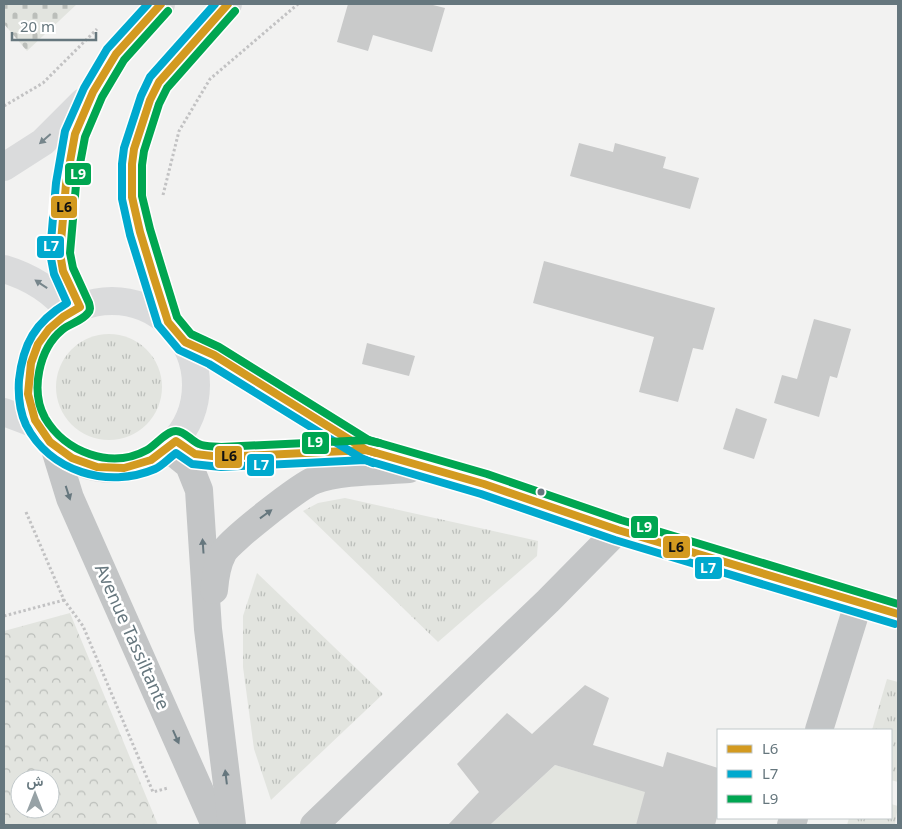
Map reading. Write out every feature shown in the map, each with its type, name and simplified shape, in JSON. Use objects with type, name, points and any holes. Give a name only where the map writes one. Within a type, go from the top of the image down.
[{"type":"main road","points":[[75,309],[63,271],[60,253],[62,216],[69,160],[75,134],[93,92],[116,54],[161,4]]},
{"type":"main road","points":[[177,332],[136,215],[132,180],[134,149],[150,100],[159,82],[228,4]]},
{"type":"main road","points":[[4,167],[43,142],[93,92]]},
{"type":"main road","points":[[4,269],[34,280],[61,301],[75,309]]},
{"type":"main road","points":[[4,412],[46,436],[74,460],[86,465],[111,469],[147,462],[172,444],[191,416],[196,397],[196,368],[190,350],[177,332],[151,310],[141,305],[121,301],[100,301],[75,309],[53,323],[45,331],[30,366],[28,392],[32,409],[46,436]]},
{"type":"street","points":[[177,332],[366,450],[484,484],[618,530],[898,614]]},
{"type":"street","name":"Avenue Tassiltante","points":[[46,436],[70,498],[215,825]]},
{"type":"street","points":[[172,444],[194,454],[221,457],[366,450]]},
{"type":"street","points":[[172,444],[189,465],[199,490],[208,629],[232,825]]},
{"type":"street","points":[[208,629],[216,576],[223,553],[231,543],[257,521],[314,480],[343,474],[424,468]]},
{"type":"street","points":[[314,825],[548,601],[618,530]]},
{"type":"street","points":[[819,729],[859,601]]},
{"type":"path","points":[[162,202],[179,132],[210,78],[298,4]]},
{"type":"path","points":[[4,106],[43,83],[103,24]]},
{"type":"path","points":[[26,512],[64,600],[83,626],[153,792],[195,780]]},
{"type":"path","points":[[4,616],[64,600]]},
{"type":"green space","points":[[4,4],[77,4],[27,51],[4,24]]},
{"type":"green space","points":[[109,334],[129,338],[147,349],[158,367],[162,387],[158,407],[147,425],[129,436],[109,440],[89,436],[71,425],[60,407],[56,387],[60,367],[71,349],[89,338]]},
{"type":"green space","points":[[345,498],[538,541],[537,556],[438,642],[303,511],[318,503]]},
{"type":"green space","points":[[257,573],[383,694],[271,800],[254,749],[243,667],[243,616]]},
{"type":"green space","points":[[70,613],[158,825],[4,825],[4,631]]},
{"type":"green space","points":[[887,679],[898,682],[898,782],[892,780],[892,729],[872,729]]},
{"type":"green space","points":[[555,765],[671,799],[663,825],[637,823],[636,825],[490,825]]},
{"type":"green space","points":[[892,804],[898,806],[895,825],[847,825],[849,819],[892,819]]},
{"type":"building","points":[[348,4],[429,4],[445,8],[432,52],[373,35],[368,51],[337,42]]},
{"type":"building","points":[[579,143],[613,152],[615,143],[666,157],[663,168],[699,178],[690,209],[570,176]]},
{"type":"building","points":[[544,261],[715,308],[703,350],[693,348],[678,402],[639,392],[654,337],[533,303]]},
{"type":"building","points":[[814,319],[851,329],[837,378],[830,376],[819,417],[774,403],[782,375],[797,379]]},
{"type":"building","points":[[367,343],[415,356],[409,376],[362,364]]},
{"type":"building","points":[[736,408],[767,419],[754,459],[723,449]]},
{"type":"building","points":[[585,685],[609,698],[593,745],[663,767],[667,752],[717,768],[717,817],[715,825],[636,825],[645,792],[555,765],[490,825],[448,825],[479,792],[457,764],[507,713],[532,734]]},
{"type":"transit line","name":"L7","points":[[148,4],[107,49],[84,88],[65,131],[56,183],[50,253],[54,274],[67,303],[47,318],[32,335],[24,355],[19,380],[20,403],[26,425],[50,455],[65,465],[82,472],[118,477],[137,475],[155,469],[176,453],[192,464],[221,467],[365,460],[481,494],[615,540],[895,624]]},
{"type":"transit line","name":"L6","points":[[161,4],[116,54],[93,92],[75,134],[66,184],[60,253],[63,271],[80,307],[63,317],[49,329],[38,344],[31,363],[28,394],[35,420],[50,442],[72,458],[97,467],[124,468],[151,460],[176,441],[195,454],[221,457],[366,450],[484,484],[618,530],[898,614]]},
{"type":"transit line","name":"L7","points":[[215,4],[150,77],[141,96],[124,148],[122,199],[130,235],[158,325],[179,350],[209,364],[361,458],[373,463]]},
{"type":"transit line","name":"L6","points":[[228,4],[159,82],[150,100],[134,149],[132,197],[140,232],[168,322],[185,342],[214,355],[366,450],[376,453]]},
{"type":"transit line","name":"L9","points":[[168,11],[124,60],[102,97],[85,137],[76,185],[70,253],[73,268],[89,303],[90,310],[85,316],[62,330],[54,338],[43,359],[38,383],[40,407],[45,418],[64,440],[90,454],[104,458],[133,456],[147,450],[165,436],[176,431],[201,445],[221,447],[369,440],[487,474],[621,520],[898,604]]},
{"type":"transit line","name":"L9","points":[[235,11],[167,88],[159,104],[144,151],[142,196],[177,317],[191,334],[219,347],[370,441],[379,443]]}]
